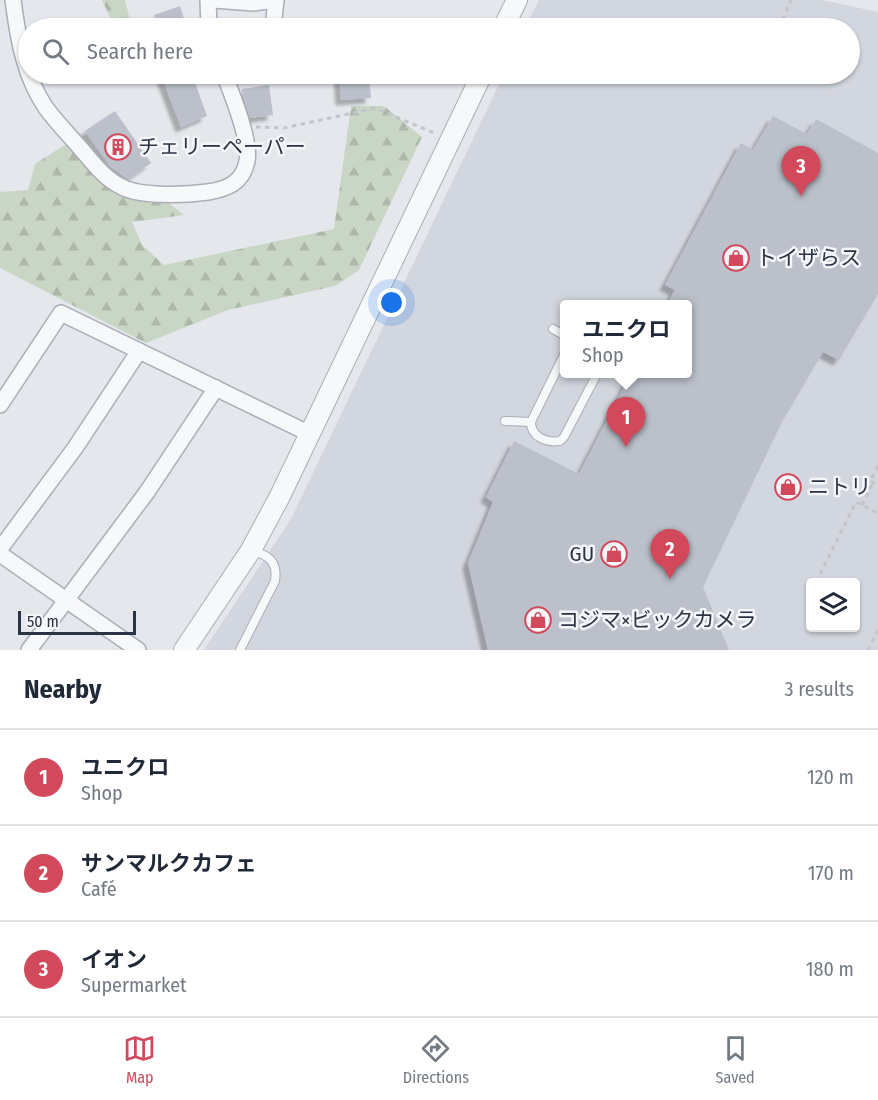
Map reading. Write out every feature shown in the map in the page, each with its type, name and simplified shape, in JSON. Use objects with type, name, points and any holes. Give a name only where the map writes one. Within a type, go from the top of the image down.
[{"type":"street","points":[[13,0],[18,37]]},
{"type":"street","points":[[208,0],[209,18]]},
{"type":"street","points":[[214,0],[253,3],[276,0],[274,18]]},
{"type":"street","points":[[508,18],[517,0]]},
{"type":"street","points":[[33,84],[46,107],[107,177],[123,188],[157,194],[193,194],[221,189],[235,184],[243,173],[249,153],[227,84]]},
{"type":"street","points":[[184,650],[250,550],[280,496],[308,433],[477,84]]},
{"type":"street","points":[[0,405],[61,313],[308,433]]},
{"type":"street","points":[[0,549],[75,448],[139,351]]},
{"type":"street","points":[[29,650],[147,492],[216,388]]},
{"type":"street","points":[[0,554],[138,650]]},
{"type":"lane","points":[[553,329],[560,333]]},
{"type":"lane","points":[[560,363],[531,422],[534,435],[547,441],[560,441],[595,378]]},
{"type":"lane","points":[[505,421],[531,422]]},
{"type":"lane","points":[[240,650],[275,581],[276,572],[274,563],[265,554],[250,550]]},
{"type":"path","points":[[783,18],[791,0]]},
{"type":"path","points":[[242,126],[284,128],[375,108],[450,139]]},
{"type":"path","points":[[878,466],[870,481],[878,485]]},
{"type":"path","points":[[862,505],[873,483]]},
{"type":"path","points":[[818,578],[856,502],[878,513]]},
{"type":"path","points":[[868,650],[878,630]]},
{"type":"shaded area","points":[[539,0],[822,0],[878,12],[878,650],[204,650],[291,519],[499,84],[860,84],[860,18],[530,18]]},
{"type":"green space","points":[[102,0],[125,0],[130,18],[110,18]]},
{"type":"green space","points":[[351,106],[384,106],[422,137],[359,270],[335,286],[228,310],[146,343],[0,268],[0,192],[28,190],[35,164],[66,144],[102,183],[133,196],[169,203],[184,215],[132,222],[142,245],[164,265],[334,229]]},
{"type":"building","points":[[180,6],[184,18],[155,18],[154,15]]},
{"type":"building","points":[[165,84],[196,84],[207,116],[181,127]]},
{"type":"building","points":[[340,84],[370,84],[371,98],[341,100]]},
{"type":"building","points":[[269,85],[273,115],[250,118],[241,89]]},
{"type":"building","name":"チェリーペーパー","points":[[115,111],[151,163],[128,179],[110,166],[85,131]]},
{"type":"building","points":[[773,116],[807,134],[816,119],[878,153],[878,294],[839,360],[823,352],[782,422],[703,587],[729,650],[488,650],[468,563],[493,502],[486,497],[514,441],[579,474],[629,378],[692,378],[692,300],[669,300],[675,290],[665,285],[741,143],[753,150]]},
{"type":"place","name":"チェリーペーパー","points":[[118,147]]},
{"type":"place","name":"イオン","points":[[801,196]]},
{"type":"place","name":"トイザらス","points":[[736,258]]},
{"type":"place","name":"ユニクロ","points":[[626,447]]},
{"type":"place","name":"ニトリ","points":[[788,487]]},
{"type":"place","name":"GU","points":[[614,554]]},
{"type":"place","name":"サンマルクカフェ","points":[[670,579]]},
{"type":"place","name":"コジマ×ビックカメラ","points":[[538,620]]}]
